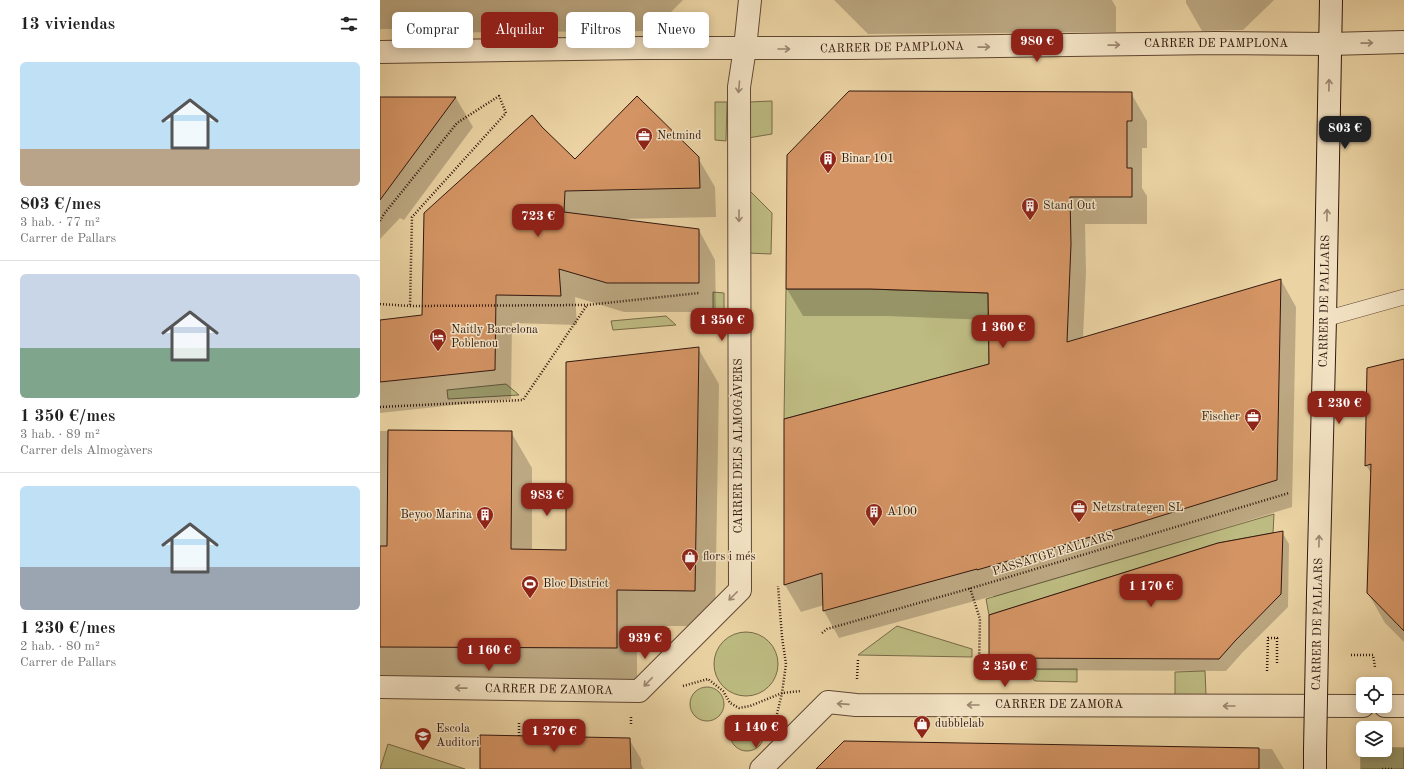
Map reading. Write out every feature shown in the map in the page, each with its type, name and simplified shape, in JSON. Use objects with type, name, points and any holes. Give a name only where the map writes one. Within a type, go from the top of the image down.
[{"type":"street","name":"CARRER DELS ALMOGÀVERS","points":[[694,634],[740,590],[739,87],[750,0]]},
{"type":"street","name":"CARRER DE PALLARS","points":[[1315,759],[1331,0]]},
{"type":"street","name":"CARRER DE PAMPLONA","points":[[380,52],[640,48],[852,48],[1404,42]]},
{"type":"street","name":"CARRER DE ZAMORA","points":[[380,687],[639,691],[694,634]]},
{"type":"street","name":"CARRER DE ZAMORA","points":[[761,769],[828,702],[856,705],[1356,706]]},
{"type":"street","points":[[1392,706],[1404,706]]},
{"type":"lane","points":[[1325,319],[1404,297]]},
{"type":"path","points":[[380,220],[457,123],[499,96],[506,113],[412,217],[410,306]]},
{"type":"path","points":[[380,304],[410,306],[587,305],[699,293]]},
{"type":"path","points":[[380,407],[523,400],[587,305]]},
{"type":"path","name":"PASSATGE PALLARS","points":[[822,633],[827,629],[1289,493]]},
{"type":"path","points":[[777,716],[786,664],[782,637],[778,586]]},
{"type":"path","points":[[970,588],[980,619],[979,664]]},
{"type":"path","points":[[1267,671],[1268,638],[1277,638],[1277,663]]},
{"type":"path","points":[[1351,655],[1373,655],[1375,666]]},
{"type":"path","points":[[676,688],[708,679],[723,692],[730,703],[739,708],[750,706],[782,693],[804,691]]},
{"type":"path","points":[[519,736],[520,721]]},
{"type":"path","points":[[1382,769],[1392,769]]},
{"type":"shaded area","points":[[772,101],[772,134],[748,138],[749,102]]},
{"type":"shaded area","points":[[715,102],[727,102],[726,141],[715,140]]},
{"type":"shaded area","points":[[748,189],[772,213],[771,254],[747,253]]},
{"type":"shaded area","points":[[786,289],[870,289],[988,293],[989,364],[784,419]]},
{"type":"shaded area","points":[[713,292],[724,293],[724,328],[713,328]]},
{"type":"shaded area","points":[[666,316],[676,325],[613,330],[611,321]]},
{"type":"shaded area","points":[[506,384],[519,395],[448,399],[447,390]]},
{"type":"shaded area","points":[[1274,514],[1273,533],[1218,543],[989,615],[986,599]]},
{"type":"shaded area","points":[[897,626],[972,649],[972,657],[858,655]]},
{"type":"shaded area","points":[[746,632],[764,638],[772,646],[778,664],[772,682],[764,690],[746,696],[728,690],[720,682],[714,664],[720,646],[728,638]]},
{"type":"shaded area","points":[[1022,669],[1077,669],[1077,682],[1035,681]]},
{"type":"shaded area","points":[[1205,671],[1206,695],[1175,695],[1175,672]]},
{"type":"shaded area","points":[[707,687],[713,688],[719,692],[723,698],[723,710],[719,716],[713,720],[707,721],[701,720],[695,716],[691,710],[690,704],[691,698],[695,692],[701,688]]},
{"type":"shaded area","points":[[744,717],[750,717],[759,722],[763,728],[763,740],[759,746],[750,751],[744,751],[735,746],[730,737],[730,731],[735,722]]},
{"type":"shaded area","points":[[388,744],[465,769],[380,769]]},
{"type":"shaded area","points":[[1392,748],[1404,748],[1404,769],[1361,769],[1361,757],[1392,757]]},
{"type":"building","points":[[849,91],[1132,92],[1132,121],[1127,121],[1127,168],[1132,168],[1132,197],[1070,197],[1071,244],[1067,342],[1281,279],[1277,480],[1125,527],[977,570],[823,611],[822,573],[784,585],[784,419],[989,364],[988,293],[870,289],[786,289],[787,155]]},
{"type":"building","points":[[637,96],[699,157],[700,188],[565,191],[564,212],[699,229],[699,283],[607,283],[559,269],[561,296],[496,295],[495,370],[380,382],[380,320],[422,315],[424,213],[532,115],[542,127],[575,159]]},
{"type":"building","points":[[380,97],[456,97],[380,200]]},
{"type":"building","points":[[699,347],[695,591],[617,590],[617,648],[380,647],[380,546],[387,546],[388,430],[512,431],[511,549],[566,550],[566,362]]},
{"type":"building","points":[[1404,359],[1404,631],[1367,593],[1371,464],[1365,466],[1367,368]]},
{"type":"building","points":[[1283,531],[1281,594],[1219,659],[989,658],[989,615],[1218,543]]},
{"type":"building","points":[[480,735],[630,738],[631,769],[480,769]]},
{"type":"building","points":[[844,741],[1259,748],[1259,769],[816,769]]},
{"type":"place","name":"Netmind","points":[[644,151]]},
{"type":"place","name":"Binar 101","points":[[828,174]]},
{"type":"place","name":"Stand Out","points":[[1030,221]]},
{"type":"place","name":"Naitly Barcelona Poblenou","points":[[438,352]]},
{"type":"place","name":"Fischer","points":[[1253,432]]},
{"type":"place","name":"Netzstrategen SL","points":[[1079,523]]},
{"type":"place","name":"A100","points":[[874,527]]},
{"type":"place","name":"Beyoo Marina","points":[[485,530]]},
{"type":"place","name":"flors i més","points":[[690,572]]},
{"type":"place","name":"Bloc District","points":[[530,599]]},
{"type":"place","name":"dubblelab","points":[[922,739]]},
{"type":"place","name":"Escola Auditori","points":[[423,751]]}]
